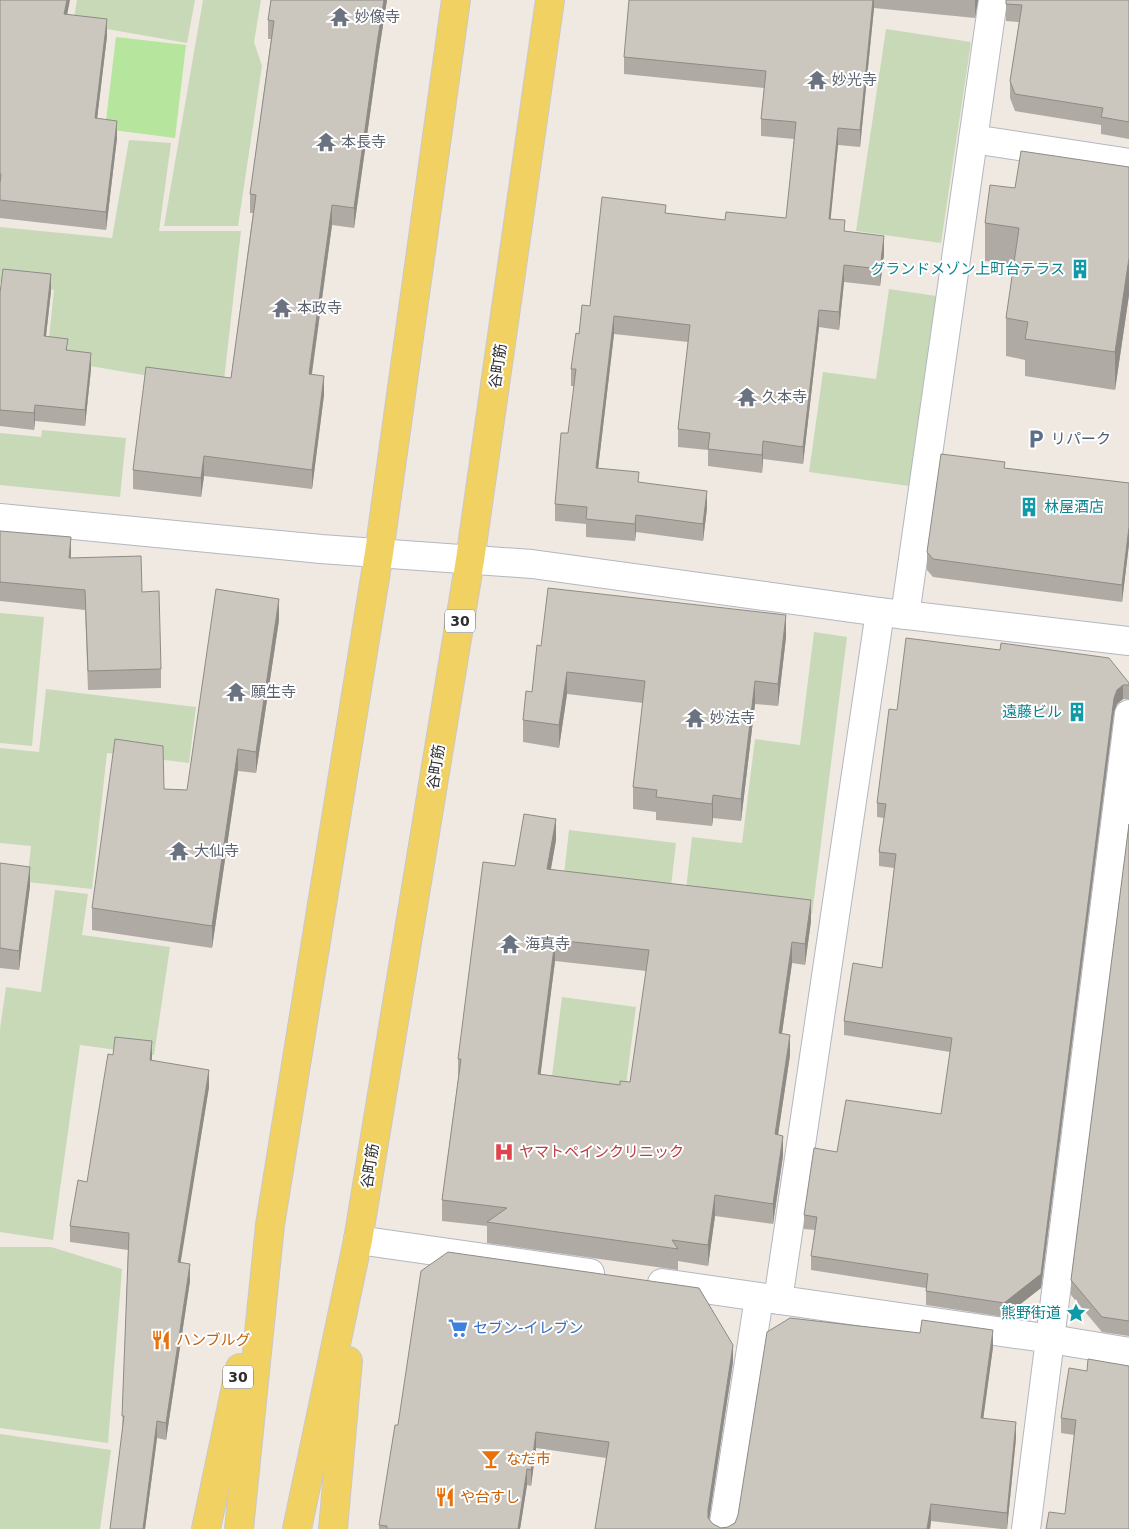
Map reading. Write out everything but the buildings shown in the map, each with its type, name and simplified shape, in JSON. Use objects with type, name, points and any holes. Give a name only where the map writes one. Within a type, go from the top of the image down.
[{"type":"main road","name":"30","points":[[206,1529],[270,1225],[379,553],[456,0]]},
{"type":"main road","name":"谷町筋","points":[[297,1529],[358,1240],[470,560],[550,0]]},
{"type":"main road","name":"30","points":[[239,1529],[270,1225]]},
{"type":"main road","name":"30","points":[[333,1529],[358,1240]]},
{"type":"street","points":[[723,1529],[768,1299],[892,614],[973,139],[993,0]]},
{"type":"street","points":[[973,139],[1129,163]]},
{"type":"street","points":[[0,518],[379,553],[532,564],[892,614],[1129,641]]},
{"type":"street","points":[[1026,1529],[1129,714]]},
{"type":"street","points":[[358,1240],[612,1276]]},
{"type":"street","points":[[642,1280],[1129,1352]]},
{"type":"green space","points":[[77,0],[195,0],[187,43],[73,23]]},
{"type":"green space","points":[[203,0],[261,0],[254,42],[262,66],[238,226],[164,226]]},
{"type":"green space","points":[[886,29],[971,42],[941,243],[856,231]]},
{"type":"green space","points":[[116,37],[186,45],[175,138],[105,129]]},
{"type":"green space","points":[[129,140],[171,143],[159,231],[241,231],[224,380],[149,376],[72,363],[73,351],[48,347],[54,290],[0,282],[0,227],[112,238]]},
{"type":"green space","points":[[889,289],[936,296],[909,486],[809,472],[823,372],[876,379]]},
{"type":"green space","points":[[42,430],[126,438],[120,497],[0,485],[0,433],[41,437]]},
{"type":"green space","points":[[0,613],[44,617],[32,746],[0,743]]},
{"type":"green space","points":[[814,632],[847,637],[812,914],[685,898],[692,837],[742,843],[755,739],[800,745]]},
{"type":"green space","points":[[46,689],[196,707],[189,763],[107,753],[92,889],[27,882],[31,846],[0,843],[0,748],[39,752]]},
{"type":"green space","points":[[569,830],[676,843],[670,896],[563,883]]},
{"type":"green space","points":[[55,890],[88,894],[82,935],[170,947],[154,1055],[80,1045],[53,1240],[0,1232],[0,1029],[6,987],[41,992]]},
{"type":"green space","points":[[562,997],[636,1007],[625,1093],[551,1084]]},
{"type":"green space","points":[[0,1247],[51,1247],[122,1269],[108,1443],[0,1428]]},
{"type":"green space","points":[[0,1434],[111,1450],[100,1529],[0,1529]]},
{"type":"place","name":"妙像寺","points":[[340,17]]},
{"type":"place","name":"妙光寺","points":[[817,80]]},
{"type":"place","name":"本長寺","points":[[326,142]]},
{"type":"place","name":"グランドメゾン上町台テラス","points":[[1080,269]]},
{"type":"place","name":"本政寺","points":[[282,308]]},
{"type":"place","name":"久本寺","points":[[747,397]]},
{"type":"place","name":"リパーク","points":[[1036,439]]},
{"type":"place","name":"林屋酒店","points":[[1029,507]]},
{"type":"place","name":"願生寺","points":[[236,692]]},
{"type":"place","name":"遠藤ビル","points":[[1077,712]]},
{"type":"place","name":"妙法寺","points":[[695,718]]},
{"type":"place","name":"大仙寺","points":[[179,851]]},
{"type":"place","name":"海真寺","points":[[510,944]]},
{"type":"place","name":"ヤマトペインクリニック","points":[[504,1152]]},
{"type":"place","name":"熊野街道","points":[[1076,1313]]},
{"type":"place","name":"セブン-イレブン","points":[[458,1328]]},
{"type":"place","name":"ハンブルグ","points":[[161,1340]]},
{"type":"place","name":"なだ市","points":[[491,1459]]},
{"type":"place","name":"や台すし","points":[[445,1497]]}]
